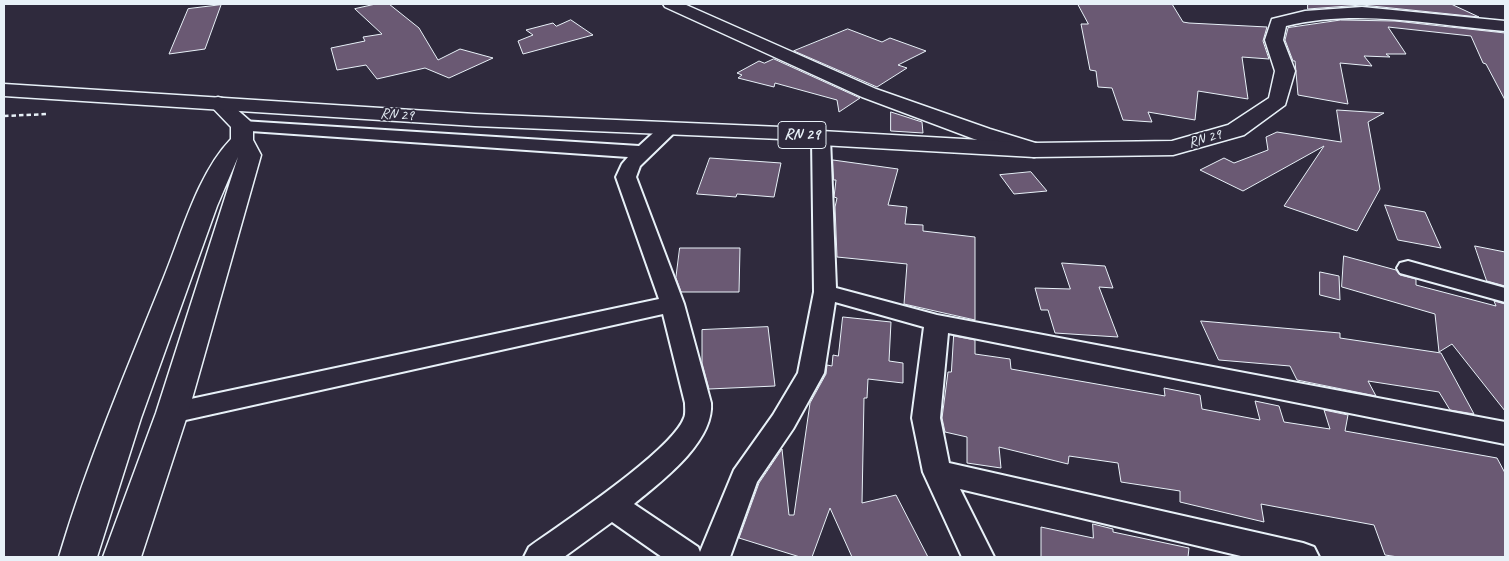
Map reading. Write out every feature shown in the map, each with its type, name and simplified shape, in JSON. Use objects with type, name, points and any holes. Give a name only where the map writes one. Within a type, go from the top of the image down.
[{"type":"main road","points":[[671,4],[869,93],[982,134],[1034,150]]},
{"type":"main road","name":"RN 29","points":[[4,90],[475,120],[781,133],[821,138],[1034,150],[1173,148],[1236,130],[1278,101],[1285,71],[1274,40],[1278,23],[1293,16],[1355,8],[1392,10],[1505,26]]},
{"type":"main road","points":[[122,557],[172,413],[250,155],[242,133],[218,103]]},
{"type":"main road","points":[[78,557],[124,418],[205,206],[226,157],[242,133]]},
{"type":"street","points":[[540,557],[611,505],[657,467],[689,434],[698,418],[698,403],[672,304],[626,177],[631,164],[669,128]]},
{"type":"street","points":[[242,133],[642,152]]},
{"type":"street","points":[[714,557],[744,478],[783,422],[811,373],[825,292],[821,138]]},
{"type":"street","points":[[1408,268],[1505,295]]},
{"type":"street","points":[[825,292],[937,322],[1505,433]]},
{"type":"street","points":[[172,413],[672,304]]},
{"type":"street","points":[[937,322],[926,418],[937,472],[978,557]]},
{"type":"street","points":[[937,472],[1303,557]]},
{"type":"street","points":[[611,505],[688,557]]},
{"type":"building","points":[[376,4],[389,4],[419,28],[438,60],[460,49],[493,58],[449,78],[425,68],[377,79],[366,65],[337,70],[331,48],[365,41],[363,37],[382,34],[355,9]]},
{"type":"building","points":[[1078,4],[1172,4],[1183,22],[1267,27],[1263,41],[1269,59],[1242,57],[1248,99],[1198,91],[1195,120],[1148,112],[1152,122],[1123,120],[1112,88],[1098,87],[1096,71],[1090,70],[1081,24],[1088,24]]},
{"type":"building","points":[[1308,4],[1451,4],[1479,17],[1362,5],[1308,9]]},
{"type":"building","points":[[221,5],[205,49],[169,54],[188,9]]},
{"type":"building","points":[[571,20],[593,35],[523,54],[518,41],[533,35],[526,30],[553,23],[556,26]]},
{"type":"building","points":[[1341,20],[1395,21],[1505,33],[1505,100],[1486,64],[1483,63],[1471,36],[1388,27],[1406,54],[1386,54],[1390,57],[1364,56],[1372,66],[1340,63],[1348,104],[1298,95],[1295,61],[1293,61],[1285,40],[1288,28]]},
{"type":"building","points":[[848,29],[882,42],[890,38],[926,51],[898,65],[907,68],[877,87],[794,51]]},
{"type":"building","points":[[774,59],[860,98],[839,112],[837,100],[775,83],[774,87],[738,78],[742,75],[737,73],[759,61],[764,63]]},
{"type":"building","points":[[1337,110],[1384,113],[1368,122],[1380,189],[1357,231],[1284,206],[1324,146],[1243,191],[1200,170],[1224,158],[1234,163],[1268,150],[1266,137],[1277,132],[1341,142]]},
{"type":"building","points":[[891,112],[922,122],[923,133],[891,131]]},
{"type":"building","points":[[710,158],[781,163],[774,197],[737,194],[736,197],[697,194]]},
{"type":"building","points":[[833,160],[898,169],[888,205],[907,207],[905,224],[923,225],[923,231],[975,237],[975,320],[904,304],[907,264],[837,257],[835,207],[837,198],[834,197],[836,180],[834,180]]},
{"type":"building","points":[[1031,172],[1047,191],[1014,194],[1000,175]]},
{"type":"building","points":[[1385,205],[1425,212],[1441,248],[1398,240]]},
{"type":"building","points":[[1475,246],[1505,252],[1505,286],[1487,281]]},
{"type":"building","points":[[680,248],[740,248],[739,292],[681,292],[676,278]]},
{"type":"building","points":[[1344,256],[1396,270],[1400,275],[1416,279],[1416,285],[1496,306],[1494,301],[1505,304],[1505,411],[1452,344],[1439,352],[1435,314],[1342,287]]},
{"type":"building","points":[[1062,263],[1105,266],[1113,288],[1099,287],[1118,337],[1055,333],[1048,310],[1041,310],[1035,288],[1070,289]]},
{"type":"building","points":[[1320,272],[1339,276],[1340,300],[1320,295]]},
{"type":"building","points":[[843,317],[891,322],[889,361],[903,363],[903,383],[868,379],[867,398],[864,398],[862,503],[896,495],[928,557],[852,557],[830,508],[812,557],[800,557],[739,538],[759,483],[782,449],[789,515],[794,515],[810,403],[826,374],[827,365],[832,366],[833,355],[838,356]]},
{"type":"building","points":[[1201,321],[1340,333],[1340,338],[1441,353],[1474,414],[1450,410],[1439,392],[1368,381],[1376,396],[1297,380],[1290,366],[1219,360]]},
{"type":"building","points":[[768,327],[775,386],[709,389],[702,363],[702,330]]},
{"type":"building","points":[[954,336],[975,340],[975,354],[1010,359],[1011,369],[1165,396],[1164,388],[1200,395],[1202,409],[1260,420],[1255,401],[1279,406],[1284,422],[1330,429],[1324,410],[1348,415],[1345,431],[1497,458],[1505,473],[1505,557],[1398,557],[1385,555],[1374,525],[1261,504],[1264,522],[1180,502],[1180,491],[1121,482],[1118,463],[1069,456],[1068,464],[999,447],[1001,468],[967,463],[967,437],[945,432],[942,418],[948,372],[951,372]]},
{"type":"building","points":[[1093,524],[1113,529],[1113,532],[1189,548],[1188,557],[1041,557],[1041,527],[1093,538]]}]
